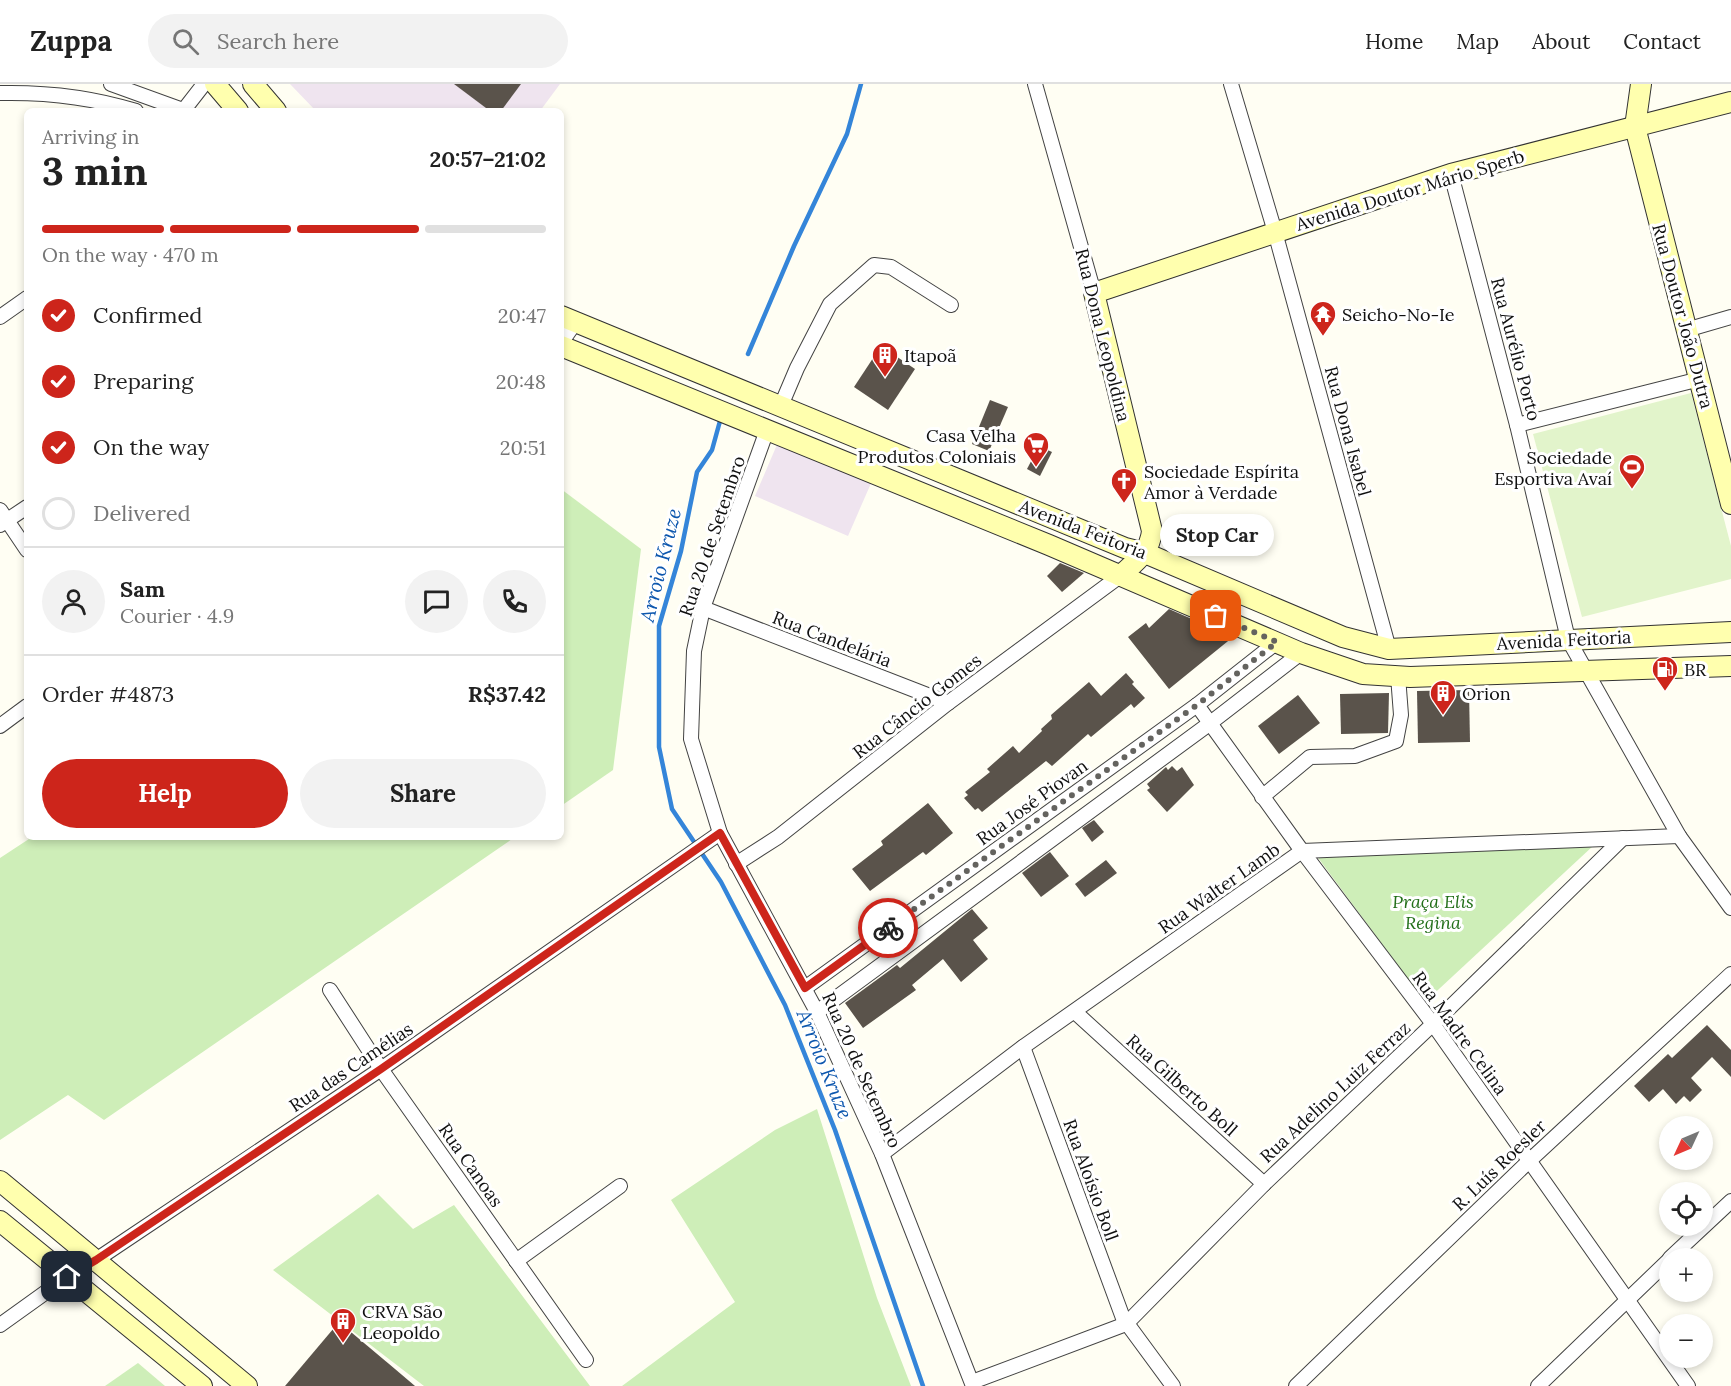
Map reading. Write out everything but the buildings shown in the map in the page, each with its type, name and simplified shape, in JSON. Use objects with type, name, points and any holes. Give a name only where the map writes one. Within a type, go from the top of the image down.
[{"type":"main road","points":[[215,84],[235,108]]},
{"type":"main road","points":[[253,84],[273,108]]},
{"type":"main road","points":[[1635,127],[1641,84]]},
{"type":"main road","name":"Avenida Doutor Mário Sperb","points":[[1094,293],[1451,174],[1731,102]]},
{"type":"main road","name":"Rua Doutor João Dutra","points":[[1635,127],[1731,504]]},
{"type":"main road","name":"Rua Dona Leopoldina","points":[[1094,293],[1152,531],[1151,542],[1145,553]]},
{"type":"main road","name":"Avenida Feitoria","points":[[568,320],[1125,548],[1145,553],[1343,637],[1389,649],[1731,632]]},
{"type":"main road","name":"Avenida Feitoria","points":[[564,345],[1300,653],[1363,674],[1398,676],[1731,666]]},
{"type":"main road","points":[[760,427],[772,404]]},
{"type":"main road","points":[[1120,576],[1145,553]]},
{"type":"main road","points":[[0,1181],[247,1386]]},
{"type":"main road","points":[[0,1221],[202,1386]]},
{"type":"street","points":[[111,84],[175,108]]},
{"type":"street","points":[[185,108],[204,84]]},
{"type":"street","name":"Rua Dona Leopoldina","points":[[1035,84],[1094,293]]},
{"type":"street","name":"Rua Dona Isabel","points":[[1230,84],[1275,232],[1389,649]]},
{"type":"street","points":[[0,93],[33,92],[102,100],[127,108]]},
{"type":"street","name":"Rua Aurélio Porto","points":[[1451,174],[1517,425],[1568,639],[1679,836],[1731,908]]},
{"type":"street","points":[[772,404],[797,368],[830,304],[874,265],[891,267],[951,304]]},
{"type":"street","points":[[0,317],[24,300]]},
{"type":"street","points":[[1686,330],[1731,317]]},
{"type":"street","points":[[1517,425],[1700,379]]},
{"type":"street","name":"Rua 20 de Setembro","points":[[760,427],[703,608],[694,651],[691,739],[720,833],[818,1012],[882,1154],[973,1384]]},
{"type":"street","points":[[24,508],[2,519],[24,546]]},
{"type":"street","name":"Rua Câncio Gomes","points":[[736,864],[778,837],[948,703],[1120,576]]},
{"type":"street","name":"Rua Candelária","points":[[703,608],[948,703]]},
{"type":"street","name":"Rua José Piovan","points":[[805,988],[1197,705],[1277,642]]},
{"type":"street","points":[[818,1012],[1209,724],[1300,653]]},
{"type":"street","points":[[1262,797],[1310,757],[1355,756],[1396,741],[1401,715],[1398,676]]},
{"type":"street","name":"Rua Madre Celina","points":[[1197,705],[1262,797],[1433,1024],[1528,1162],[1688,1386]]},
{"type":"street","points":[[0,726],[24,708]]},
{"type":"street","name":"Rua das Camélias","points":[[0,1325],[67,1277],[96,1260],[381,1069],[720,833]]},
{"type":"street","name":"Rua Walter Lamb","points":[[882,1154],[1023,1047],[1302,851],[1679,836]]},
{"type":"street","name":"Rua Adelino Luiz Ferraz","points":[[1126,1324],[1264,1184],[1433,1024],[1623,838]]},
{"type":"street","name":"R. Luís Roesler","points":[[1296,1386],[1528,1162],[1731,974]]},
{"type":"street","name":"Rua Canoas","points":[[330,990],[381,1069],[586,1360]]},
{"type":"street","name":"Rua Gilberto Boll","points":[[1075,1012],[1264,1184]]},
{"type":"street","name":"Rua Aloísio Boll","points":[[1023,1047],[1126,1324],[1173,1386]]},
{"type":"street","points":[[516,1261],[620,1186]]},
{"type":"street","points":[[1682,1248],[1731,1201]]},
{"type":"street","points":[[1538,1386],[1659,1269]]},
{"type":"street","points":[[973,1384],[1126,1324]]},
{"type":"shaded area","points":[[290,84],[560,84],[542,108],[313,108]]},
{"type":"shaded area","points":[[779,440],[872,481],[848,536],[755,496]]},
{"type":"green space","name":"Sociedade Esportiva Avaí","points":[[1691,393],[1731,546],[1731,579],[1582,617],[1533,434]]},
{"type":"green space","points":[[564,491],[641,549],[613,770],[564,804]]},
{"type":"green space","points":[[27,840],[511,840],[104,1120],[68,1095],[0,1140],[0,858]]},
{"type":"green space","name":"Praça Elis Regina","points":[[1593,846],[1425,1002],[1316,855]]},
{"type":"green space","points":[[817,1109],[877,1298],[911,1386],[622,1386],[735,1302],[671,1200],[775,1130]]},
{"type":"green space","points":[[378,1194],[413,1229],[454,1205],[590,1386],[424,1386],[273,1270]]},
{"type":"green space","points":[[138,1363],[165,1386],[105,1386]]},
{"type":"waterway","name":"Arroio Kruze","points":[[748,354],[794,246],[847,134],[861,84]]},
{"type":"waterway","name":"Arroio Kruze","points":[[720,421],[712,450],[697,472],[681,551],[659,626],[659,747],[672,809],[721,882],[785,1005],[835,1130],[923,1386]]},
{"type":"way so far","points":[[888,928],[1197,705],[1277,642],[1216,616]]},
{"type":"place","name":"Seicho-No-Ie","points":[[1323,337]]},
{"type":"place","name":"Itapoã","points":[[885,378]]},
{"type":"place","name":"Casa Velha Produtos Coloniais","points":[[1036,468]]},
{"type":"place","name":"Sociedade Esportiva Avaí","points":[[1632,490]]},
{"type":"place","name":"Sociedade Espírita Amor à Verdade","points":[[1124,504]]},
{"type":"place","name":"Stop Car","points":[[1216,616]]},
{"type":"place","name":"BR","points":[[1665,692]]},
{"type":"place","name":"Orion","points":[[1443,716]]},
{"type":"place","name":"CRVA São Leopoldo","points":[[343,1344]]},
{"type":"route","points":[[67,1277],[96,1260],[381,1069],[720,833],[805,988],[888,928]]}]
